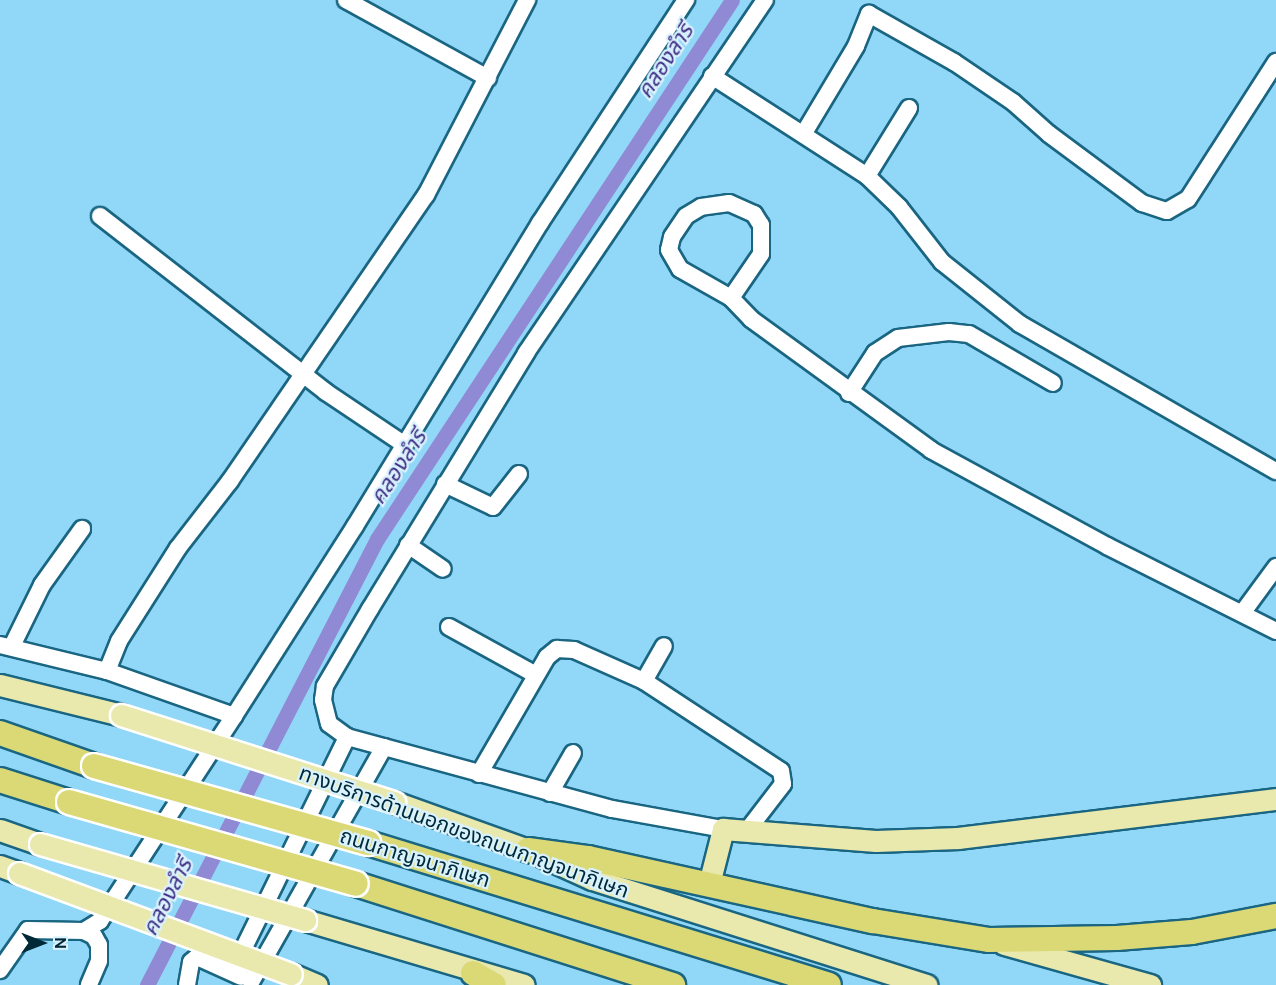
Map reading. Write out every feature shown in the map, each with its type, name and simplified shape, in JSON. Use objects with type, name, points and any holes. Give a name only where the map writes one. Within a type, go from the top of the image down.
[{"type":"highway","name":"ถนนกาญจนาภิเษก","points":[[0,733],[94,766],[368,843],[830,985]]},
{"type":"highway","name":"ถนนกาญจนาภิเษก","points":[[0,780],[356,884],[673,985]]},
{"type":"highway","points":[[528,850],[709,884],[873,921],[989,940],[1117,938],[1192,932],[1276,916]]},
{"type":"highway","points":[[473,973],[494,985]]},
{"type":"main road","name":"ทางบริการด้านนอกของถนนกาญจนาภิเษก","points":[[0,685],[121,716],[394,802],[528,850],[592,879],[927,985]]},
{"type":"main road","points":[[709,884],[723,829],[876,841],[958,838],[1276,799]]},
{"type":"main road","points":[[0,830],[40,844],[305,920],[473,973],[524,985]]},
{"type":"main road","points":[[10,870],[317,985]]},
{"type":"main road","points":[[989,940],[1150,985]]},
{"type":"street","points":[[346,0],[488,78]]},
{"type":"street","points":[[107,671],[128,624],[178,548],[230,481],[426,195],[526,0]]},
{"type":"street","points":[[84,931],[100,921],[115,903],[405,445],[540,223],[686,0]]},
{"type":"street","points":[[723,829],[621,811],[346,736],[329,724],[324,712],[326,686],[408,545],[526,353],[765,0]]},
{"type":"street","points":[[804,133],[856,46],[871,7],[1013,102],[1049,134],[1142,203],[1167,211],[1188,199],[1276,62]]},
{"type":"street","points":[[712,76],[804,133],[867,176],[899,207],[942,262],[1020,324],[1276,471]]},
{"type":"street","points":[[867,176],[909,108]]},
{"type":"street","points":[[731,298],[761,254],[761,225],[754,214],[729,203],[701,207],[676,226],[669,250],[671,259],[688,274],[731,298],[751,319],[849,393],[931,450],[1107,546],[1243,612],[1276,631]]},
{"type":"street","points":[[100,216],[305,374],[405,445]]},
{"type":"street","points":[[849,393],[875,353],[898,338],[949,332],[969,334],[1053,383]]},
{"type":"street","points":[[445,484],[493,507],[519,474]]},
{"type":"street","points":[[82,529],[42,585],[6,646],[107,671],[237,710]]},
{"type":"street","points":[[408,545],[443,569]]},
{"type":"street","points":[[1243,612],[1276,567]]},
{"type":"street","points":[[449,627],[536,675]]},
{"type":"street","points":[[644,681],[664,646]]},
{"type":"street","points":[[479,774],[551,651],[563,648],[598,659],[644,681],[781,771],[783,784],[747,832]]},
{"type":"street","points":[[232,972],[346,736]]},
{"type":"street","points":[[187,985],[191,962],[197,957],[253,984],[384,747]]},
{"type":"street","points":[[550,792],[573,753]]},
{"type":"street","points":[[1,967],[28,930],[84,931],[94,936],[99,945],[99,961],[88,985]]},
{"type":"waterway","name":"คลองลำรี","points":[[147,985],[377,539],[732,0]]}]
